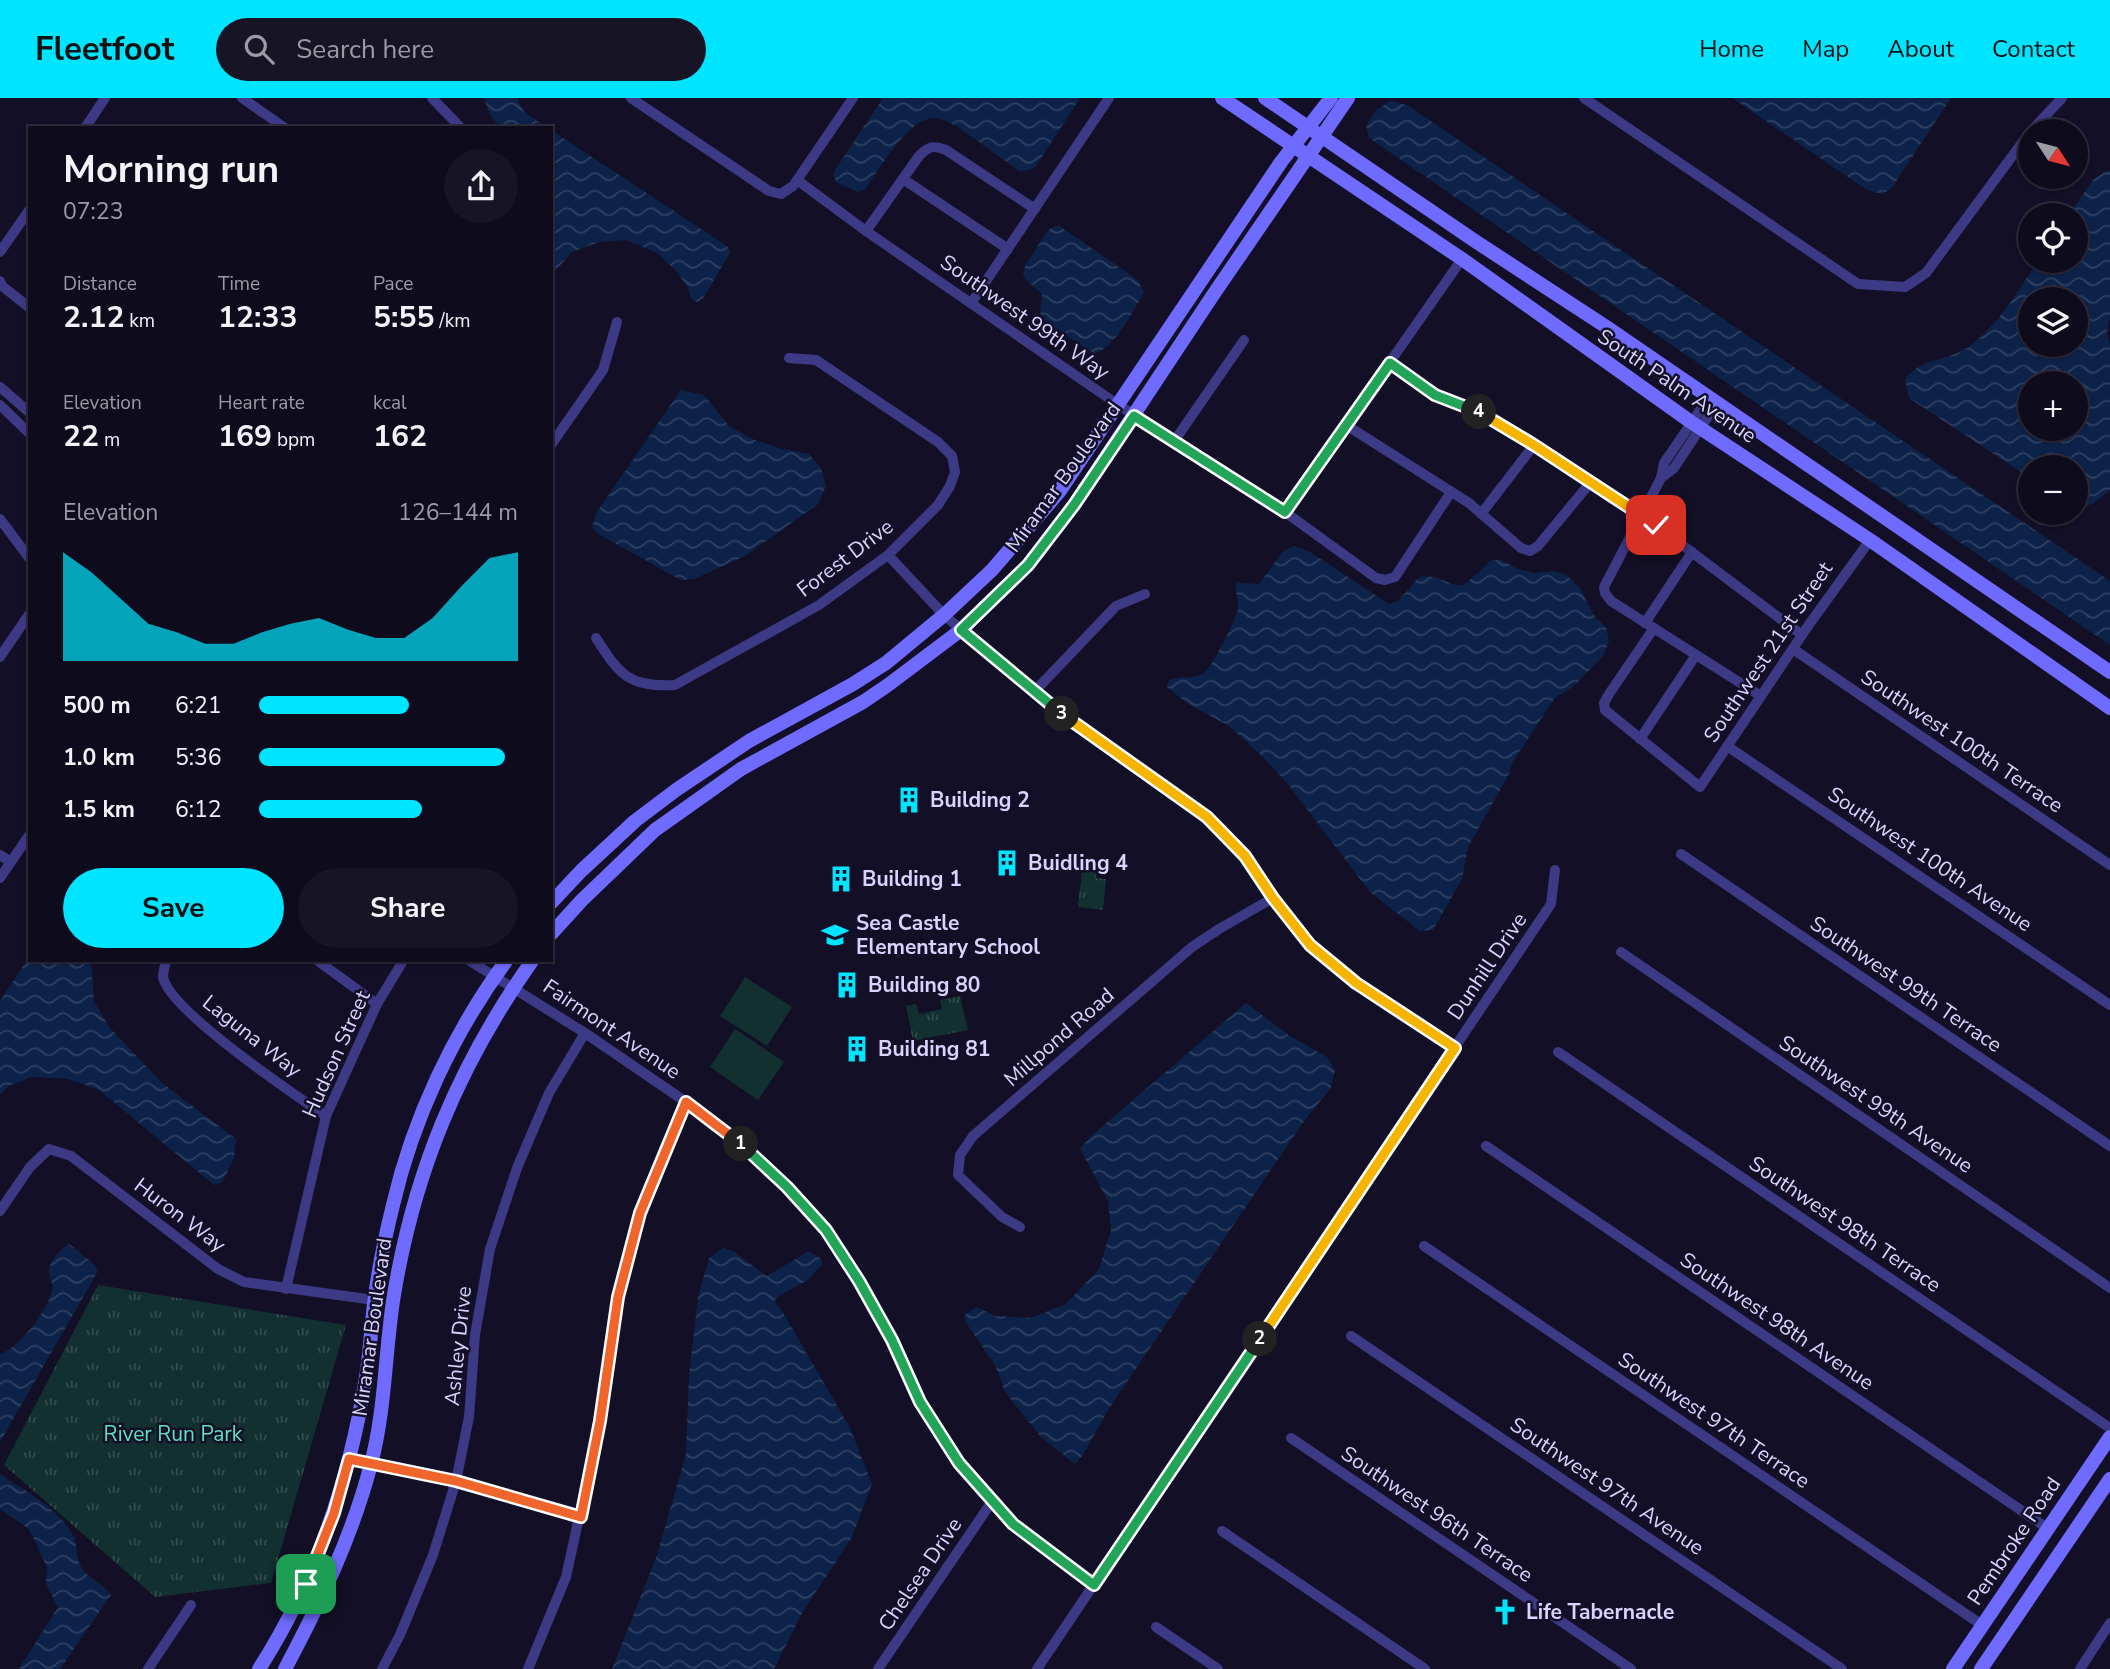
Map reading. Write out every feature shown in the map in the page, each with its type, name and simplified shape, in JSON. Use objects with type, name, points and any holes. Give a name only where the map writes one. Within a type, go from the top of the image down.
[{"type":"street","points":[[86,126],[105,98]]},
{"type":"street","points":[[242,98],[282,126]]},
{"type":"street","points":[[432,98],[459,126]]},
{"type":"street","points":[[631,98],[769,191],[781,194],[797,180],[848,100]]},
{"type":"street","points":[[972,302],[1109,98]]},
{"type":"street","name":"South Palm Avenue","points":[[1222,98],[1462,259],[1695,425],[1870,540],[2110,708]]},
{"type":"street","name":"South Palm Avenue","points":[[1265,98],[2110,672]]},
{"type":"street","points":[[1315,132],[1331,98]]},
{"type":"street","points":[[1315,132],[1348,98]]},
{"type":"street","points":[[1584,98],[1858,284],[1905,287],[1926,272],[2018,148]]},
{"type":"street","points":[[2043,119],[2063,98]]},
{"type":"street","name":"Miramar Boulevard","points":[[553,901],[635,821],[676,790],[749,741],[886,663],[944,615],[992,570],[1043,512],[1294,146],[1315,132]]},
{"type":"street","name":"Miramar Boulevard","points":[[553,932],[655,830],[741,769],[863,702],[961,630],[1036,555],[1074,505],[1308,155],[1315,132]]},
{"type":"street","points":[[866,231],[919,156],[929,147],[936,146],[1035,209]]},
{"type":"street","points":[[903,179],[1008,249]]},
{"type":"street","name":"Southwest 99th Way","points":[[797,180],[1116,404],[1285,512],[1376,578],[1385,580],[1395,577],[1451,492]]},
{"type":"street","points":[[0,252],[28,212]]},
{"type":"street","points":[[1285,512],[1462,259]]},
{"type":"street","points":[[0,281],[2,286],[28,306]]},
{"type":"street","points":[[553,442],[603,370],[617,322]]},
{"type":"street","points":[[1175,440],[1244,340]]},
{"type":"street","name":"Forest Drive","points":[[596,638],[615,667],[631,680],[653,686],[674,685],[820,605],[888,555],[938,505],[956,472],[952,456],[938,442],[816,360],[789,358]]},
{"type":"street","points":[[1390,363],[1435,395],[1476,411],[1641,514],[1802,635]]},
{"type":"street","points":[[0,387],[28,411]]},
{"type":"street","points":[[1713,400],[1695,425],[1674,468],[1661,478],[1604,587],[1611,601],[1761,696]]},
{"type":"street","points":[[0,405],[28,432]]},
{"type":"street","points":[[1346,425],[1469,503],[1521,548],[1530,551],[1538,546],[1590,483]]},
{"type":"street","points":[[1481,514],[1534,445]]},
{"type":"street","points":[[0,519],[28,556]]},
{"type":"street","name":"Southwest 21st Street","points":[[1640,739],[1700,787],[1802,635],[1870,540]]},
{"type":"street","points":[[1692,552],[1608,694],[1605,710],[1640,739],[1696,655]]},
{"type":"street","points":[[888,555],[944,615],[1034,692],[1207,817],[1245,856],[1273,898],[1310,945],[1356,983],[1455,1048]]},
{"type":"street","points":[[1034,692],[1116,606],[1145,594]]},
{"type":"street","points":[[0,657],[28,616]]},
{"type":"street","name":"Southwest 100th Terrace","points":[[1793,649],[2110,865]]},
{"type":"street","name":"Southwest 100th Avenue","points":[[1727,746],[2110,1005]]},
{"type":"street","points":[[0,878],[28,837]]},
{"type":"street","name":"Southwest 99th Terrace","points":[[1681,854],[2110,1146]]},
{"type":"street","points":[[0,855],[10,862]]},
{"type":"street","name":"Dunhill Drive","points":[[1037,1669],[1551,904],[1555,870]]},
{"type":"street","name":"Millpond Road","points":[[1020,1227],[1002,1217],[958,1175],[960,1155],[973,1136],[1192,947],[1273,898]]},
{"type":"street","name":"Southwest 99th Avenue","points":[[1621,952],[2110,1288]]},
{"type":"street","name":"Laguna Way","points":[[166,962],[163,976],[175,999],[270,1078],[326,1116]]},
{"type":"street","points":[[319,962],[377,1004]]},
{"type":"street","name":"Hudson Street","points":[[286,1289],[326,1116],[377,1004],[402,962]]},
{"type":"street","name":"Fairmont Avenue","points":[[472,962],[585,1033],[686,1102],[748,1149],[787,1187],[826,1230],[859,1281],[892,1340],[920,1402],[959,1463],[1013,1524],[1094,1585]]},
{"type":"street","name":"Miramar Boulevard","points":[[259,1669],[282,1633],[314,1568],[334,1513],[349,1459],[366,1377],[374,1300],[393,1203],[413,1138],[430,1094],[461,1032],[505,962]]},
{"type":"street","name":"Miramar Boulevard","points":[[285,1669],[339,1560],[372,1464],[393,1303],[426,1164],[471,1059],[492,1020],[531,962]]},
{"type":"street","name":"Ashley Drive","points":[[382,1669],[400,1635],[433,1555],[456,1481],[469,1417],[475,1335],[490,1249],[517,1168],[549,1093],[585,1033]]},
{"type":"street","name":"Southwest 98th Terrace","points":[[1558,1052],[2110,1428]]},
{"type":"street","points":[[528,1669],[566,1577],[581,1517],[600,1421],[618,1297],[640,1213],[686,1102]]},
{"type":"street","name":"Southwest 98th Avenue","points":[[1486,1146],[2047,1528]]},
{"type":"street","name":"Huron Way","points":[[0,1211],[30,1167],[49,1149],[71,1156],[218,1269],[244,1282],[374,1300]]},
{"type":"street","name":"Southwest 97th Terrace","points":[[1424,1246],[1982,1625]]},
{"type":"street","name":"Southwest 97th Avenue","points":[[1351,1336],[1842,1669]]},
{"type":"street","name":"Pembroke Road","points":[[1953,1669],[2110,1437]]},
{"type":"street","name":"Southwest 96th Terrace","points":[[1291,1438],[1630,1669]]},
{"type":"street","points":[[349,1459],[456,1481],[581,1517]]},
{"type":"street","name":"Pembroke Road","points":[[1981,1669],[2110,1479]]},
{"type":"street","name":"Chelsea Drive","points":[[878,1669],[993,1500]]},
{"type":"street","points":[[1222,1531],[1425,1669]]},
{"type":"street","points":[[148,1669],[191,1605]]},
{"type":"street","points":[[2080,1669],[2110,1623]]},
{"type":"street","points":[[1156,1627],[1217,1669]]},
{"type":"green space","points":[[1083,862],[1098,863],[1096,878],[1106,879],[1103,910],[1078,907]]},
{"type":"green space","points":[[745,977],[792,1007],[767,1046],[720,1016]]},
{"type":"green space","points":[[960,996],[968,1030],[913,1041],[906,1006],[916,1004],[919,1014],[942,1009],[940,1000]]},
{"type":"green space","points":[[735,1029],[784,1062],[758,1100],[710,1067]]},
{"type":"green space","name":"River Run Park","points":[[98,1285],[346,1325],[271,1583],[155,1597],[4,1465]]},
{"type":"water","points":[[484,98],[518,98],[525,112],[546,126],[499,126]]},
{"type":"water","points":[[883,98],[1080,98],[1036,166],[1030,170],[1019,171],[958,127],[943,119],[932,118],[922,121],[903,137],[865,189],[858,192],[836,182],[833,173]]},
{"type":"water","points":[[1732,98],[1951,98],[1891,189],[1882,194],[1867,190]]},
{"type":"water","points":[[1390,101],[1407,105],[2018,519],[2018,525],[2027,525],[2110,581],[2110,645],[1369,138],[1366,126],[1376,110]]},
{"type":"water","points":[[553,131],[727,246],[730,253],[703,298],[697,302],[691,299],[688,288],[677,272],[657,253],[626,240],[599,242],[572,252],[553,274]]},
{"type":"water","points":[[2107,170],[2110,171],[2110,316],[2107,334],[2110,344],[2110,490],[2088,506],[2088,455],[2018,455],[2018,470],[1909,398],[1905,379],[1919,367],[1971,345],[1991,327],[2018,291],[2018,357],[2088,357],[2088,287],[2021,287],[2030,273],[2088,273],[2088,203],[2077,203],[2093,180]]},
{"type":"water","points":[[1058,225],[1138,280],[1144,293],[1117,336],[1094,354],[1047,323],[1040,313],[1042,294],[1023,274],[1025,266],[1048,230]]},
{"type":"water","points":[[681,390],[704,395],[729,426],[752,439],[809,454],[821,468],[826,486],[818,504],[745,556],[694,579],[681,580],[592,528],[596,513]]},
{"type":"water","points":[[1295,546],[1310,552],[1389,604],[1398,601],[1419,577],[1433,577],[1464,585],[1492,560],[1502,560],[1518,569],[1534,573],[1554,571],[1565,574],[1580,588],[1595,617],[1606,627],[1609,641],[1603,656],[1574,686],[1554,699],[1512,763],[1509,774],[1468,847],[1462,879],[1433,930],[1420,931],[1370,892],[1287,783],[1265,759],[1229,726],[1187,703],[1167,687],[1169,680],[1196,676],[1208,668],[1238,609],[1237,583],[1259,584],[1284,550]]},
{"type":"water","points":[[28,959],[28,962],[91,962],[94,1002],[111,1029],[162,1083],[236,1139],[234,1158],[222,1183],[214,1185],[99,1090],[68,1079],[32,1077],[9,1086],[0,1094],[0,1001]]},
{"type":"water","points":[[1246,1003],[1290,1036],[1327,1057],[1335,1070],[1331,1088],[1304,1121],[1108,1410],[1083,1455],[1075,1464],[1040,1436],[1005,1392],[996,1367],[965,1321],[965,1315],[977,1307],[995,1316],[1031,1318],[1066,1304],[1099,1269],[1111,1230],[1108,1201],[1080,1149],[1090,1137]]},
{"type":"water","points":[[69,1244],[93,1263],[98,1271],[0,1442],[0,1354],[15,1345],[38,1318],[52,1291],[49,1270],[52,1261]]},
{"type":"water","points":[[723,1248],[733,1251],[767,1276],[809,1251],[823,1263],[808,1280],[774,1301],[850,1428],[872,1484],[852,1537],[802,1613],[774,1669],[612,1669],[657,1555],[686,1454],[689,1375],[698,1297],[709,1258]]},
{"type":"water","points":[[0,1474],[42,1502],[60,1518],[74,1538],[83,1569],[111,1595],[60,1669],[19,1669],[58,1607],[46,1584],[47,1567],[29,1529],[0,1509]]},
{"type":"place","name":"Building 2","points":[[909,800]]},
{"type":"place","name":"Buidling 4","points":[[1007,863]]},
{"type":"place","name":"Building 1","points":[[841,879]]},
{"type":"place","name":"Sea Castle Elementary School","points":[[835,935]]},
{"type":"place","name":"Building 80","points":[[847,985]]},
{"type":"place","name":"Building 81","points":[[857,1049]]},
{"type":"place","name":"Life Tabernacle","points":[[1505,1612]]},
{"type":"route","points":[[306,1584],[334,1513],[349,1459],[456,1481],[581,1517],[600,1421],[618,1297],[640,1213],[686,1102],[748,1149],[826,1230],[892,1340],[920,1402],[959,1463],[1013,1524],[1094,1585],[1455,1048],[1356,983],[1310,945],[1273,898],[1245,856],[1207,817],[1082,729],[961,630],[1028,565],[1074,505],[1134,416],[1285,512],[1390,363],[1435,395],[1476,411],[1534,445],[1656,525]]}]
